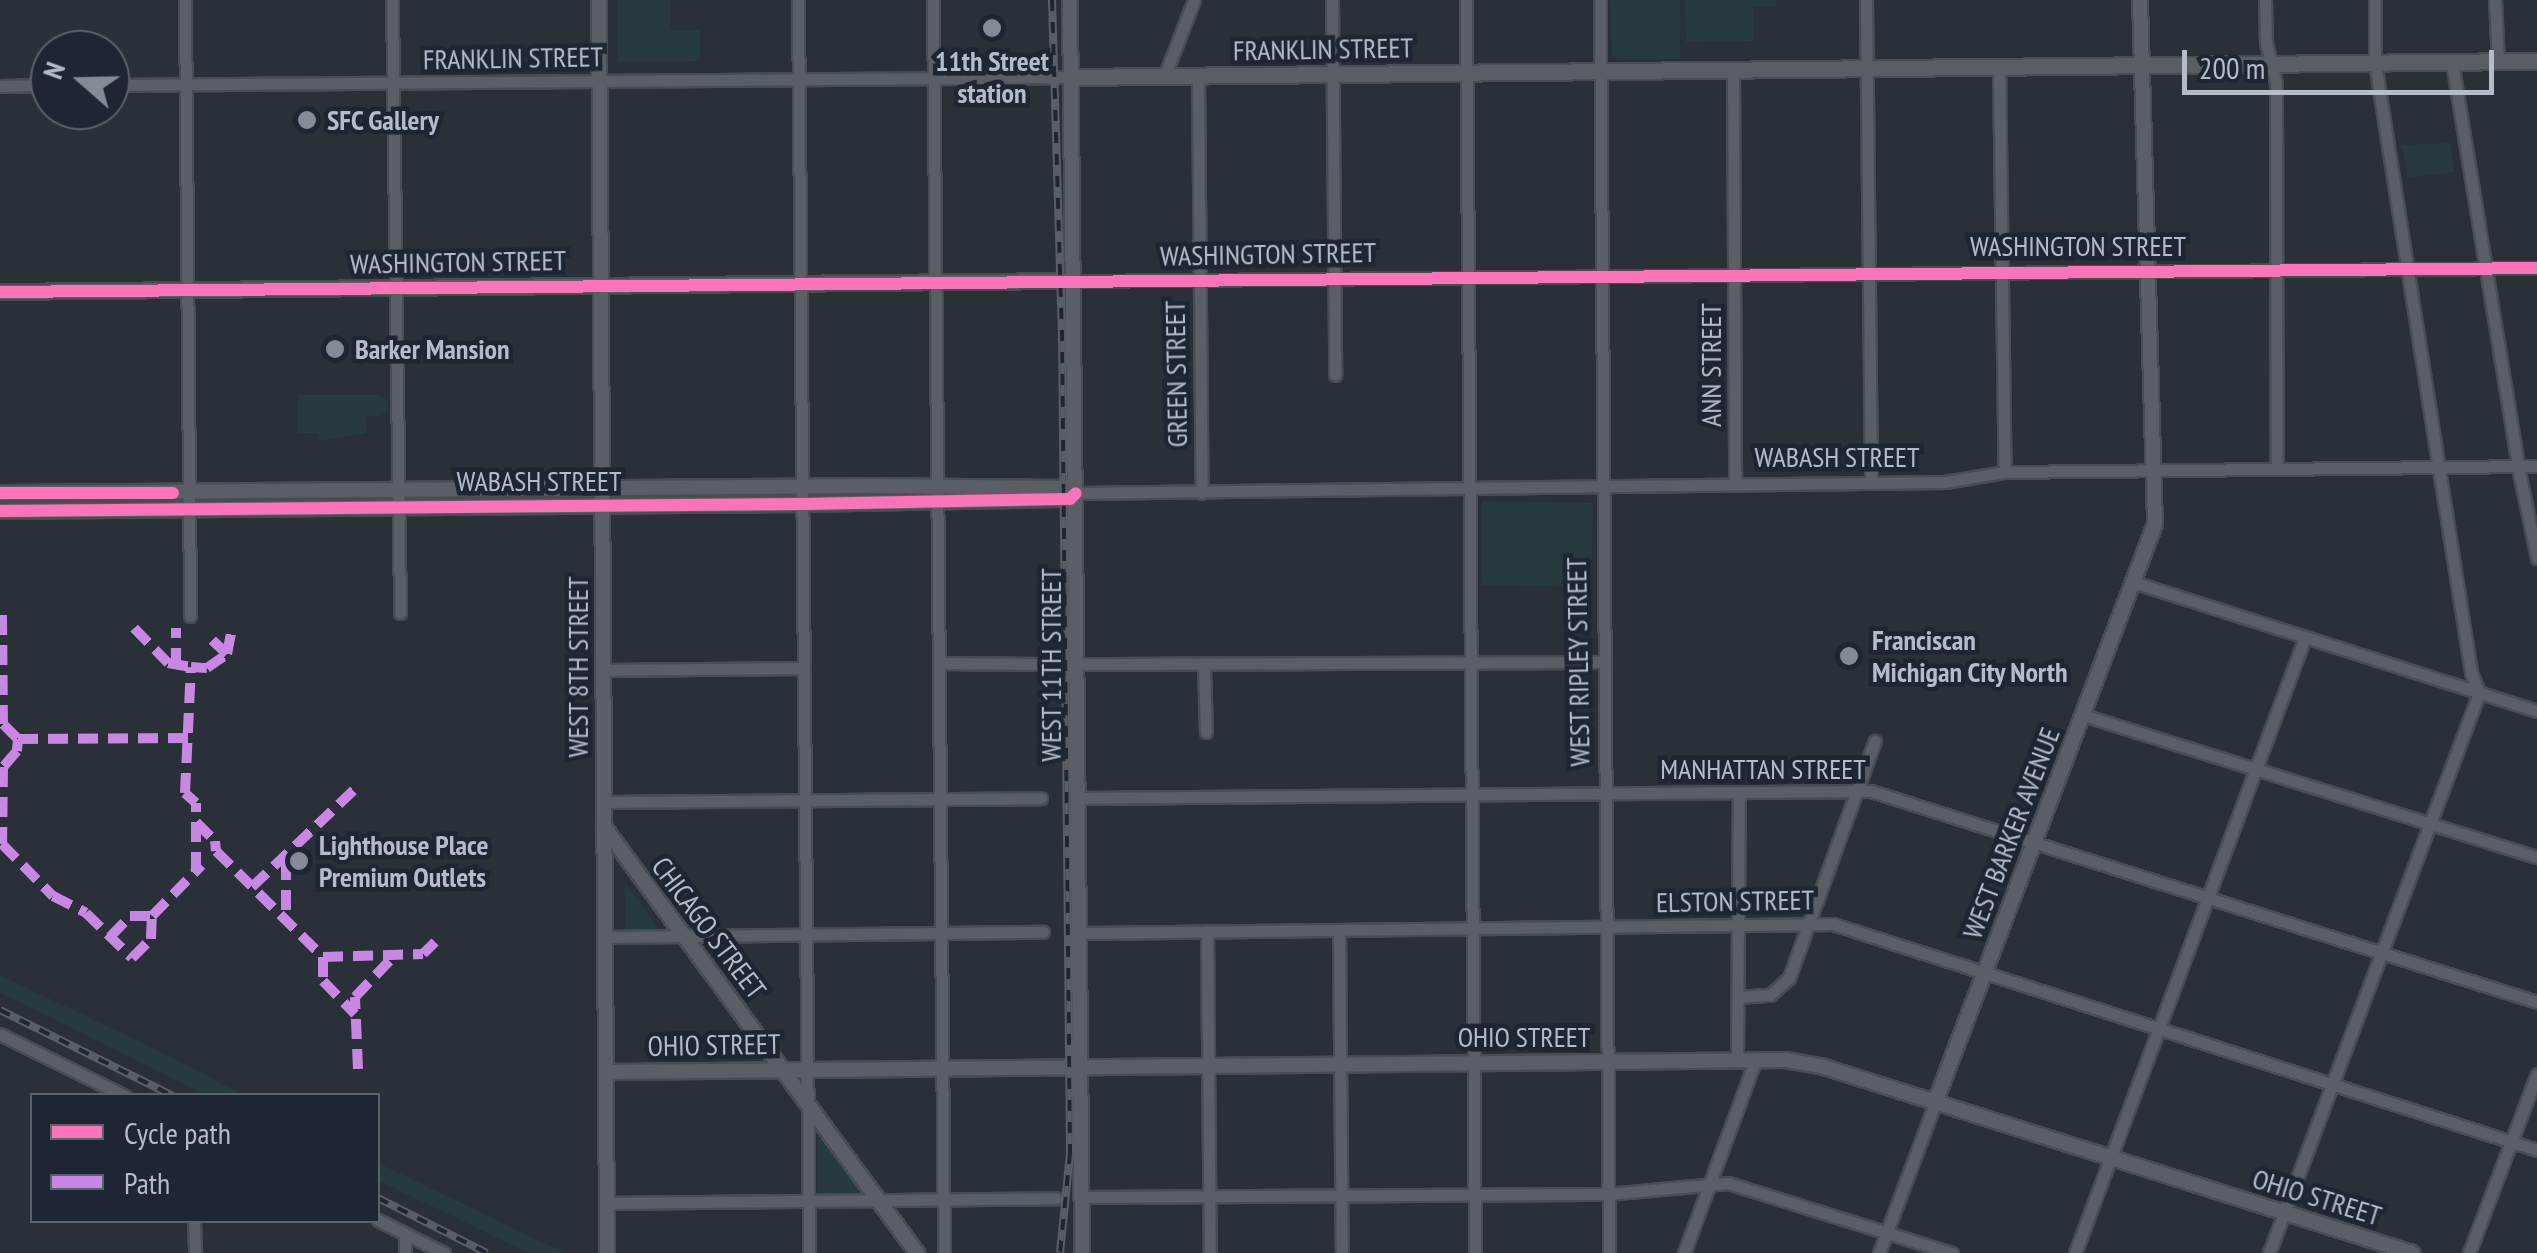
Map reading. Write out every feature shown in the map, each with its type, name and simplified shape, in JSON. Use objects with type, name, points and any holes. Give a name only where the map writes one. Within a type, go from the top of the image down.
[{"type":"main road","name":"FRANKLIN STREET","points":[[1070,77],[2537,61]]},
{"type":"street","points":[[185,0],[190,616]]},
{"type":"street","points":[[392,0],[400,613]]},
{"type":"street","name":"WEST 8TH STREET","points":[[599,0],[607,1253]]},
{"type":"street","points":[[798,0],[809,1253]]},
{"type":"street","points":[[932,0],[944,1253]]},
{"type":"street","name":"WEST 11TH STREET","points":[[1070,0],[1082,1253]]},
{"type":"street","points":[[1165,75],[1194,0]]},
{"type":"street","points":[[1332,0],[1335,376]]},
{"type":"street","points":[[1466,0],[1475,1253]]},
{"type":"street","name":"WEST RIPLEY STREET","points":[[1600,0],[1608,1253]]},
{"type":"street","points":[[1866,0],[1871,480]]},
{"type":"street","name":"WEST BARKER AVENUE","points":[[1879,1253],[2155,524],[2150,469],[2140,0]]},
{"type":"street","points":[[2265,0],[2266,43],[2273,64],[2277,468]]},
{"type":"street","points":[[2269,1253],[2434,824],[2479,692],[2471,672],[2375,63],[2375,0]]},
{"type":"street","points":[[2496,0],[2498,62]]},
{"type":"street","points":[[2452,62],[2518,467],[2537,558]]},
{"type":"street","points":[[1999,67],[2005,472]]},
{"type":"street","name":"ANN STREET","points":[[1733,70],[1735,482]]},
{"type":"street","name":"GREEN STREET","points":[[1198,75],[1202,493]]},
{"type":"street","name":"FRANKLIN STREET","points":[[130,85],[1070,77]]},
{"type":"street","points":[[0,86],[30,86]]},
{"type":"street","name":"WASHINGTON STREET","points":[[0,292],[2000,270],[2537,268]]},
{"type":"street","name":"WABASH STREET","points":[[0,511],[602,498],[803,504],[1070,488],[1076,493],[1202,493],[1735,482],[1945,482],[2005,472],[2537,466]]},
{"type":"street","name":"WABASH STREET","points":[[602,498],[803,487],[936,494]]},
{"type":"street","name":"WABASH STREET","points":[[0,493],[189,493],[398,500]]},
{"type":"street","points":[[2133,582],[2304,640],[2537,711]]},
{"type":"street","points":[[2075,1253],[2304,640]]},
{"type":"street","points":[[1076,664],[1603,662]]},
{"type":"street","points":[[940,664],[1038,664]]},
{"type":"street","points":[[1204,665],[1206,732]]},
{"type":"street","points":[[602,670],[804,668]]},
{"type":"street","points":[[2083,715],[2537,857]]},
{"type":"street","points":[[1738,996],[1770,995],[1782,988],[1810,922],[1875,740]]},
{"type":"street","name":"MANHATTAN STREET","points":[[1077,798],[1872,791],[2537,1002]]},
{"type":"street","points":[[1738,1061],[1739,794]]},
{"type":"street","points":[[603,802],[1041,798]]},
{"type":"street","name":"CHICAGO STREET","points":[[604,826],[917,1253]]},
{"type":"street","name":"ELSTON STREET","points":[[1079,933],[1834,924],[2537,1150]]},
{"type":"street","points":[[1339,930],[1342,1253]]},
{"type":"street","points":[[1206,931],[1210,1253]]},
{"type":"street","points":[[605,936],[1043,932]]},
{"type":"street","points":[[0,1034],[119,1093]]},
{"type":"street","name":"OHIO STREET","points":[[606,1072],[941,1065],[1786,1060],[1824,1067],[2412,1253]]},
{"type":"street","points":[[1684,1253],[1755,1061]]},
{"type":"street","points":[[2469,1253],[2537,1074]]},
{"type":"street","points":[[1081,1197],[1608,1194],[1728,1183],[1952,1253]]},
{"type":"street","points":[[607,1203],[1056,1198]]},
{"type":"street","points":[[380,1221],[444,1253]]},
{"type":"street","points":[[194,1223],[195,1253]]},
{"type":"street","points":[[405,1234],[405,1253]]},
{"type":"green space","points":[[617,0],[670,0],[670,30],[700,30],[700,61],[618,62]]},
{"type":"green space","points":[[1610,0],[1680,0],[1680,59],[1618,59],[1612,54]]},
{"type":"green space","points":[[1685,0],[1776,0],[1776,6],[1754,7],[1754,41],[1686,42]]},
{"type":"green space","points":[[2450,143],[2455,172],[2408,178],[2402,145]]},
{"type":"green space","points":[[297,395],[380,395],[387,400],[387,409],[380,416],[366,417],[366,433],[318,441],[317,433],[298,433]]},
{"type":"green space","points":[[1482,501],[1593,503],[1592,587],[1481,585]]},
{"type":"green space","points":[[625,883],[659,929],[625,929]]},
{"type":"green space","points":[[0,975],[239,1093],[203,1093],[0,993]]},
{"type":"green space","points":[[818,1136],[857,1182],[859,1193],[818,1193]]},
{"type":"green space","points":[[380,1164],[565,1253],[528,1253],[380,1181]]},
{"type":"railway","points":[[1052,0],[1062,330],[1070,1153],[1060,1253]]},
{"type":"railway","points":[[0,1010],[167,1093]]},
{"type":"railway","points":[[380,1199],[487,1253]]},
{"type":"marked path","points":[[2,615],[3,724],[18,739],[17,751],[3,767],[2,844],[53,896],[86,913],[132,958],[151,939],[152,916]]},
{"type":"marked path","points":[[134,628],[168,663],[191,667]]},
{"type":"marked path","points":[[176,628],[176,668]]},
{"type":"marked path","points":[[227,654],[232,628]]},
{"type":"marked path","points":[[196,872],[196,803],[185,793],[191,667],[207,668],[227,654],[208,636]]},
{"type":"marked path","points":[[18,739],[190,738]]},
{"type":"marked path","points":[[252,887],[358,786]]},
{"type":"marked path","points":[[196,822],[215,841],[216,851],[323,957],[423,954],[435,942]]},
{"type":"marked path","points":[[286,860],[286,920]]},
{"type":"marked path","points":[[110,937],[130,916],[152,916],[202,865]]},
{"type":"marked path","points":[[358,1069],[355,997],[395,955]]},
{"type":"marked path","points":[[323,957],[323,981],[355,1014]]},
{"type":"cycle path","points":[[0,292],[2537,268]]},
{"type":"cycle path","points":[[0,493],[173,493]]},
{"type":"cycle path","points":[[0,511],[803,504],[1070,499],[1076,493]]},
{"type":"place","name":"11th Street station","points":[[992,28]]},
{"type":"place","name":"SFC Gallery","points":[[307,120]]},
{"type":"place","name":"Barker Mansion","points":[[335,349]]},
{"type":"place","name":"Franciscan Michigan City North","points":[[1849,656]]},
{"type":"place","name":"Lighthouse Place Premium Outlets","points":[[299,861]]}]
